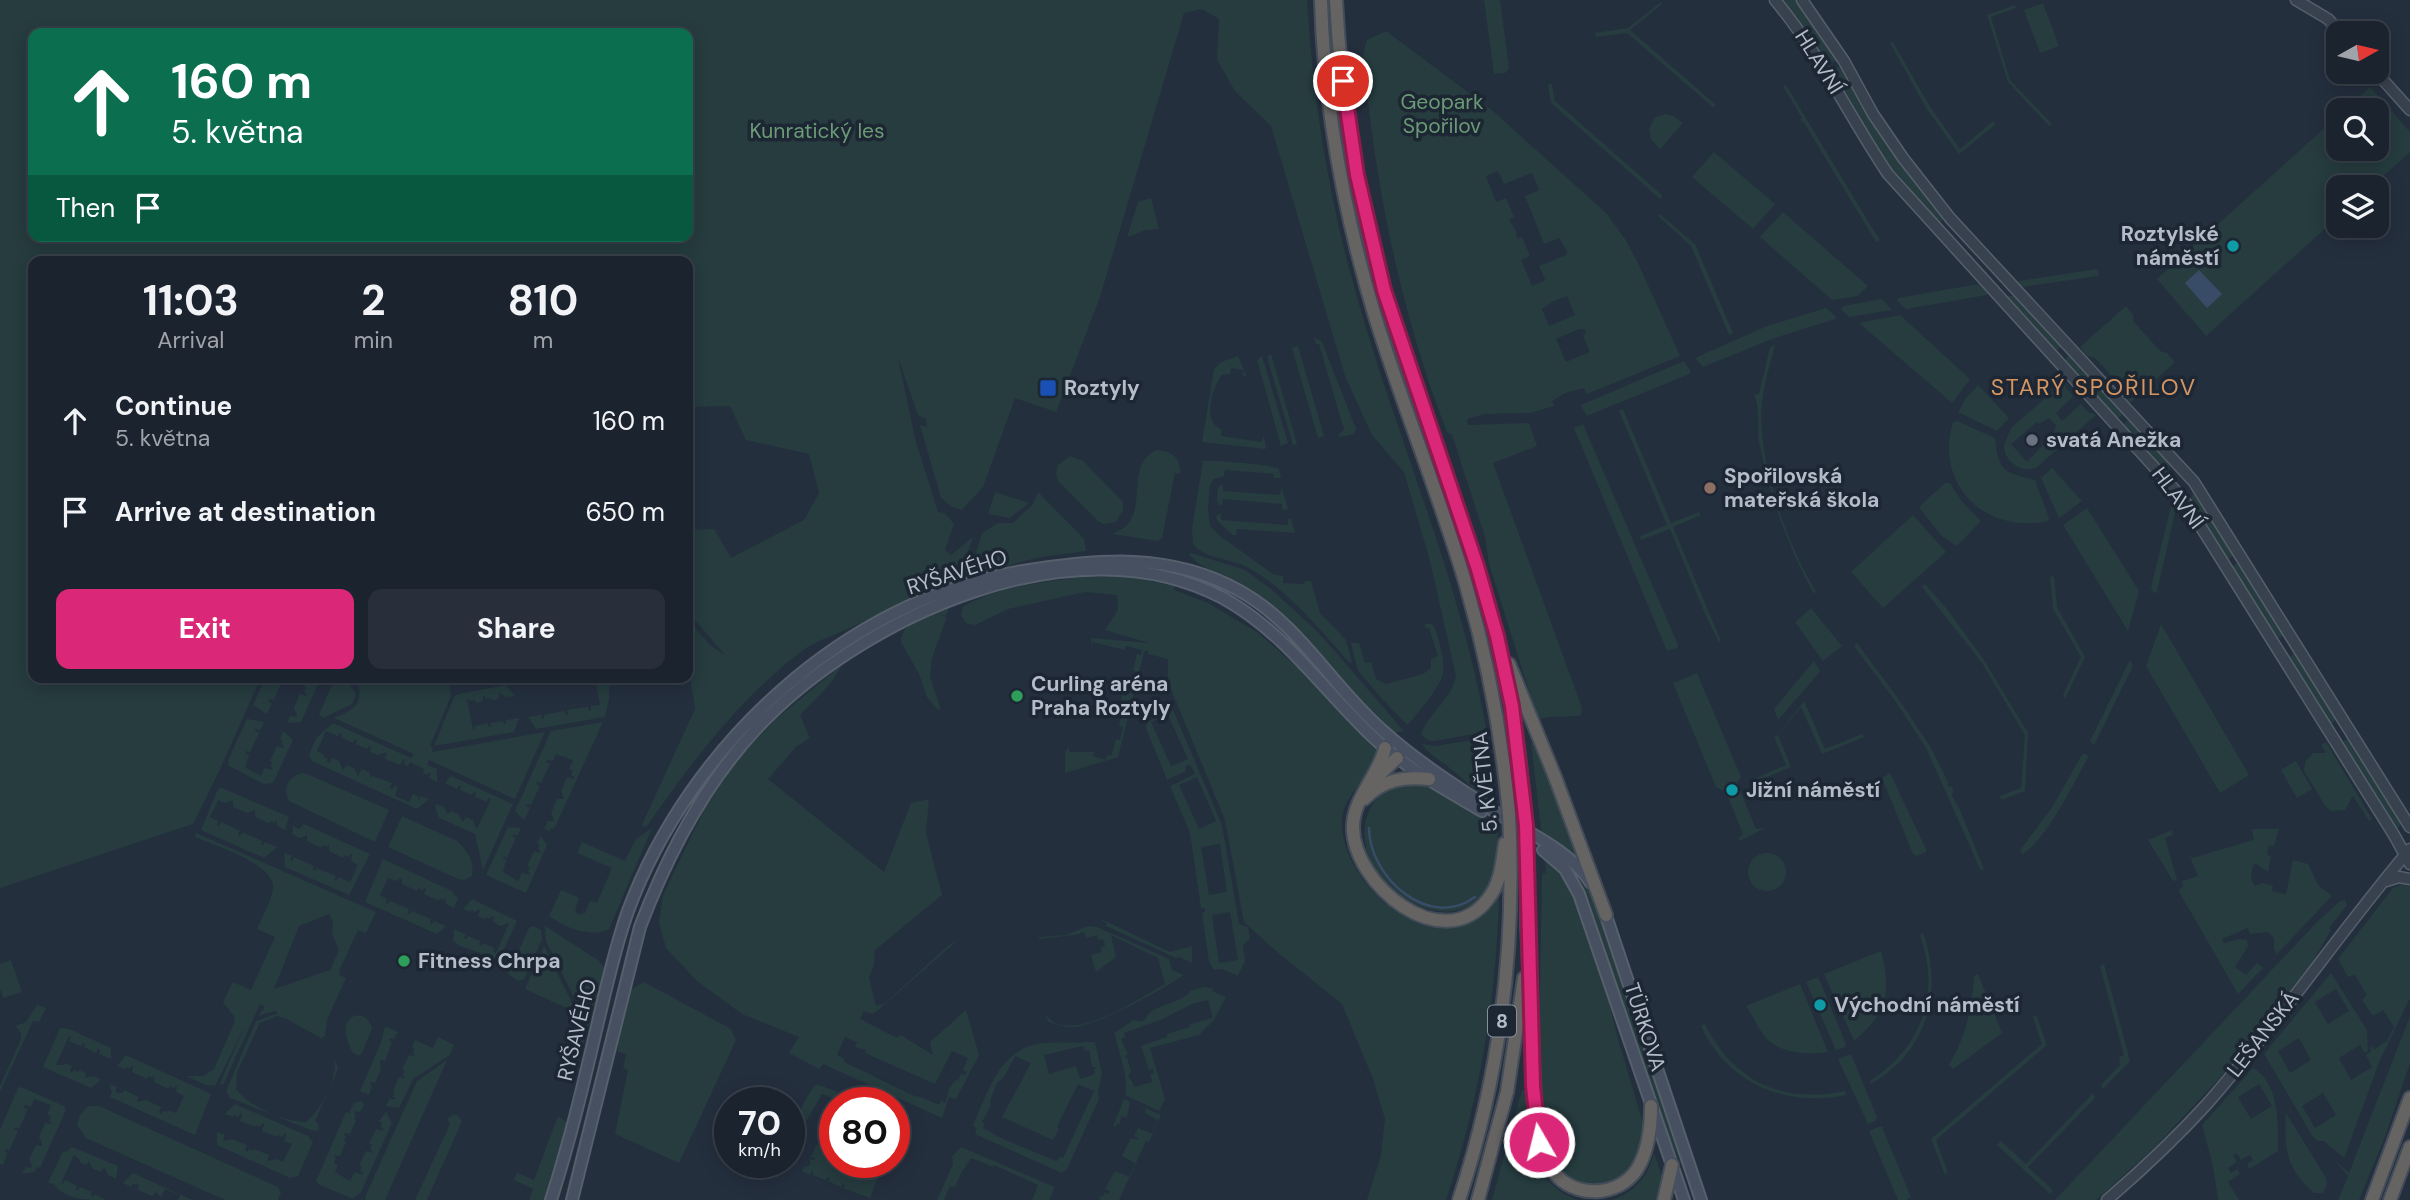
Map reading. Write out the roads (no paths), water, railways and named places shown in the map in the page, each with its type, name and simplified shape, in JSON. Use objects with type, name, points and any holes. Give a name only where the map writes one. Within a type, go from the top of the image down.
[{"type":"highway","name":"5. KVĚTNA","points":[[1320,0],[1333,127],[1351,224],[1381,336],[1452,542],[1476,621],[1496,711],[1509,814],[1510,951],[1503,1014],[1486,1106],[1459,1200]]},
{"type":"highway","name":"5. KVĚTNA","points":[[1336,0],[1348,125],[1372,245],[1402,348],[1469,542],[1497,636],[1516,730],[1527,848],[1527,923],[1522,996],[1512,1068],[1496,1139],[1478,1200]]},
{"type":"highway","points":[[1497,636],[1539,734],[1606,915]]},
{"type":"highway","points":[[1385,748],[1357,807],[1353,825],[1354,842],[1368,874],[1394,901],[1407,910],[1432,919],[1448,920],[1467,915],[1487,900],[1499,878],[1508,837]]},
{"type":"highway","points":[[1368,785],[1397,758]]},
{"type":"highway","points":[[1357,807],[1372,792],[1390,781],[1409,777],[1429,779]]},
{"type":"highway","points":[[1527,923],[1535,1123],[1542,1151],[1552,1170],[1564,1183],[1585,1192],[1599,1192],[1620,1186],[1636,1171],[1644,1153],[1650,1130],[1651,1106]]},
{"type":"highway","points":[[2372,1200],[2410,1098]]},
{"type":"highway","points":[[2390,1200],[2410,1147]]},
{"type":"highway","points":[[1664,1200],[1672,1166]]},
{"type":"main road","name":"RYŠAVÉHO","points":[[551,1200],[567,1150],[622,929],[641,879],[690,790],[748,721],[806,670],[880,622],[916,603],[1003,574],[1105,560],[1140,561],[1199,573],[1228,586],[1268,611],[1309,650],[1382,731],[1480,803],[1573,862],[1590,881],[1606,915]]},
{"type":"main road","name":"RYŠAVÉHO","points":[[572,1200],[636,940],[657,883],[676,845],[718,777],[755,730],[813,678],[887,630],[966,594],[1062,572],[1105,570],[1171,578],[1221,597],[1259,620],[1302,660],[1397,758],[1544,850],[1565,869]]},
{"type":"main road","points":[[1382,731],[1385,748]]},
{"type":"main road","name":"TÜRKOVA","points":[[1565,869],[1577,888],[1588,916],[1684,1200]]},
{"type":"main road","name":"TÜRKOVA","points":[[1606,915],[1701,1200]]},
{"type":"street","name":"HLAVNÍ","points":[[1775,0],[1797,26],[1825,69],[1856,126],[1888,174],[2184,500],[2408,856]]},
{"type":"street","name":"HLAVNÍ","points":[[1802,0],[1844,61],[1873,114],[1950,218],[2194,482],[2410,827]]},
{"type":"street","points":[[2296,0],[2330,21]]},
{"type":"street","points":[[2387,84],[2410,110]]},
{"type":"street","name":"LEŠANSKÁ","points":[[2107,1200],[2205,1106],[2383,882],[2408,856]]},
{"type":"street","points":[[2383,882],[2396,877],[2410,879]]},
{"type":"water","points":[[2199,270],[2222,294],[2207,308],[2185,283]]},
{"type":"waterway","points":[[1369,828],[1379,864],[1390,880],[1405,894],[1421,903],[1439,907],[1457,906],[1475,897]]},
{"type":"place","name":"Roztylské náměstí","points":[[2233,246]]},
{"type":"place","name":"Roztyly","points":[[1048,388]]},
{"type":"place","name":"svatá Anežka","points":[[2032,440]]},
{"type":"place","name":"Spořilovská mateřská škola","points":[[1710,488]]},
{"type":"place","name":"Curling aréna Praha Roztyly","points":[[1017,696]]},
{"type":"place","name":"Jižní náměstí","points":[[1732,790]]},
{"type":"place","name":"Fitness Chrpa","points":[[404,961]]},
{"type":"place","name":"Východní náměstí","points":[[1820,1005]]},
{"type":"district","name":"STARÝ SPOŘILOV","points":[[2094,387]]},
{"type":"park label","name":"Geopark Spořilov","points":[[1442,114]]},
{"type":"park label","name":"Kunratický les","points":[[817,131]]}]
